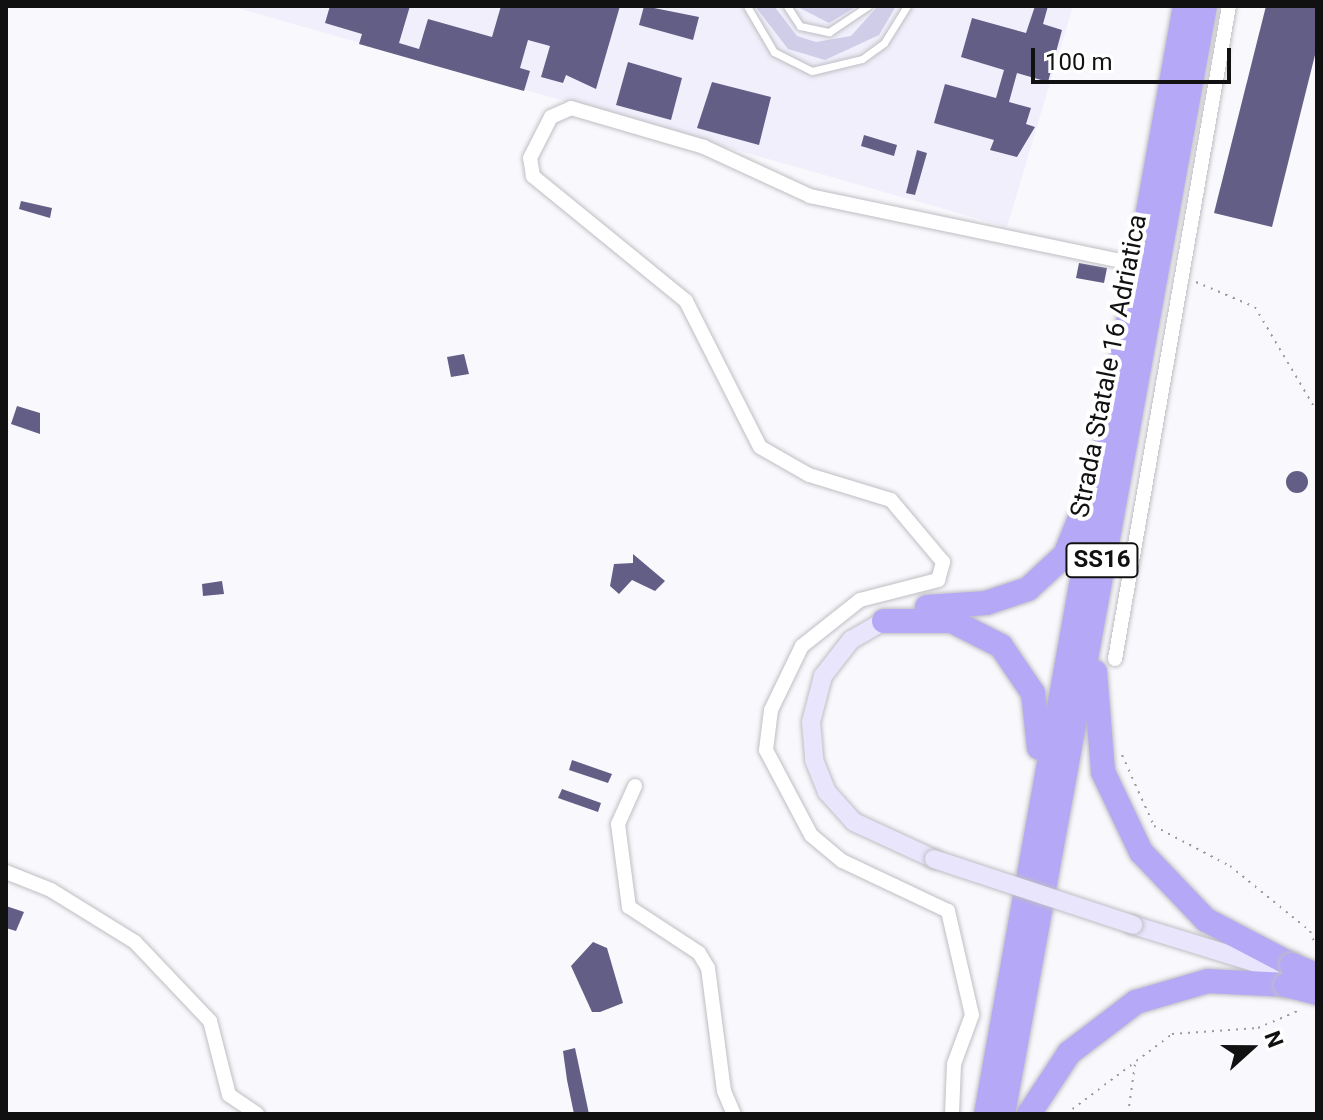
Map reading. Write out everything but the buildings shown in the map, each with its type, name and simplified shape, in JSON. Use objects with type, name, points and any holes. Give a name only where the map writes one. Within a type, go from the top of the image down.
[{"type":"highway","name":"Strada Statale 16 Adriatica","points":[[986,1114],[1185,6]]},
{"type":"highway","name":"Strada Statale 16 Adriatica","points":[[1003,1114],[1120,456],[1205,6]]},
{"type":"highway","name":"SS16","points":[[884,621],[917,608],[1010,597],[1052,570],[1079,522],[1114,396]]},
{"type":"highway","name":"SS16","points":[[1120,456],[1094,686],[1105,779],[1134,841],[1178,897],[1289,975],[1313,998]]},
{"type":"highway","name":"SS16","points":[[884,621],[929,618],[970,626],[1001,646],[1025,675],[1040,733],[1028,877]]},
{"type":"highway","name":"SS16","points":[[1029,1114],[1069,1053],[1136,1002],[1208,981],[1317,975]]},
{"type":"main road","points":[[884,621],[851,640],[823,676],[811,722],[814,760],[827,792],[854,822],[934,859],[1317,983]]},
{"type":"street","points":[[1115,659],[1229,6]]},
{"type":"street","points":[[952,1114],[954,1064],[972,1015],[948,911],[842,861],[822,844],[785,796],[766,750],[771,710],[802,646],[860,600],[938,580],[943,562],[891,500],[809,475],[760,447],[686,301],[533,176],[530,158],[551,117],[571,108],[704,147],[810,196],[1120,261]]},
{"type":"street","points":[[1166,269],[1182,274]]},
{"type":"street","points":[[635,786],[618,824],[629,907],[699,953],[708,968],[724,1091],[734,1114]]},
{"type":"street","points":[[6,872],[51,890],[135,942],[210,1021],[229,1095],[257,1114]]},
{"type":"lane","points":[[747,6],[774,52],[812,71],[862,59],[884,43],[907,6]]},
{"type":"lane","points":[[787,6],[800,26],[829,32],[868,6]]},
{"type":"path","points":[[1182,274],[1255,307],[1317,412]]},
{"type":"path","points":[[1118,741],[1154,826],[1230,866],[1310,931],[1317,949]]},
{"type":"path","points":[[1066,1114],[1172,1034],[1258,1028],[1313,998]]},
{"type":"path","points":[[1128,1114],[1135,1061]]},
{"type":"shaded area","points":[[230,6],[1073,6],[1007,227]]},
{"type":"shaded area","points":[[755,6],[774,6],[797,36],[816,42],[851,36],[878,6],[896,6],[879,35],[825,60],[788,49]]},
{"type":"shaded area","points":[[796,6],[857,6],[829,23]]}]
